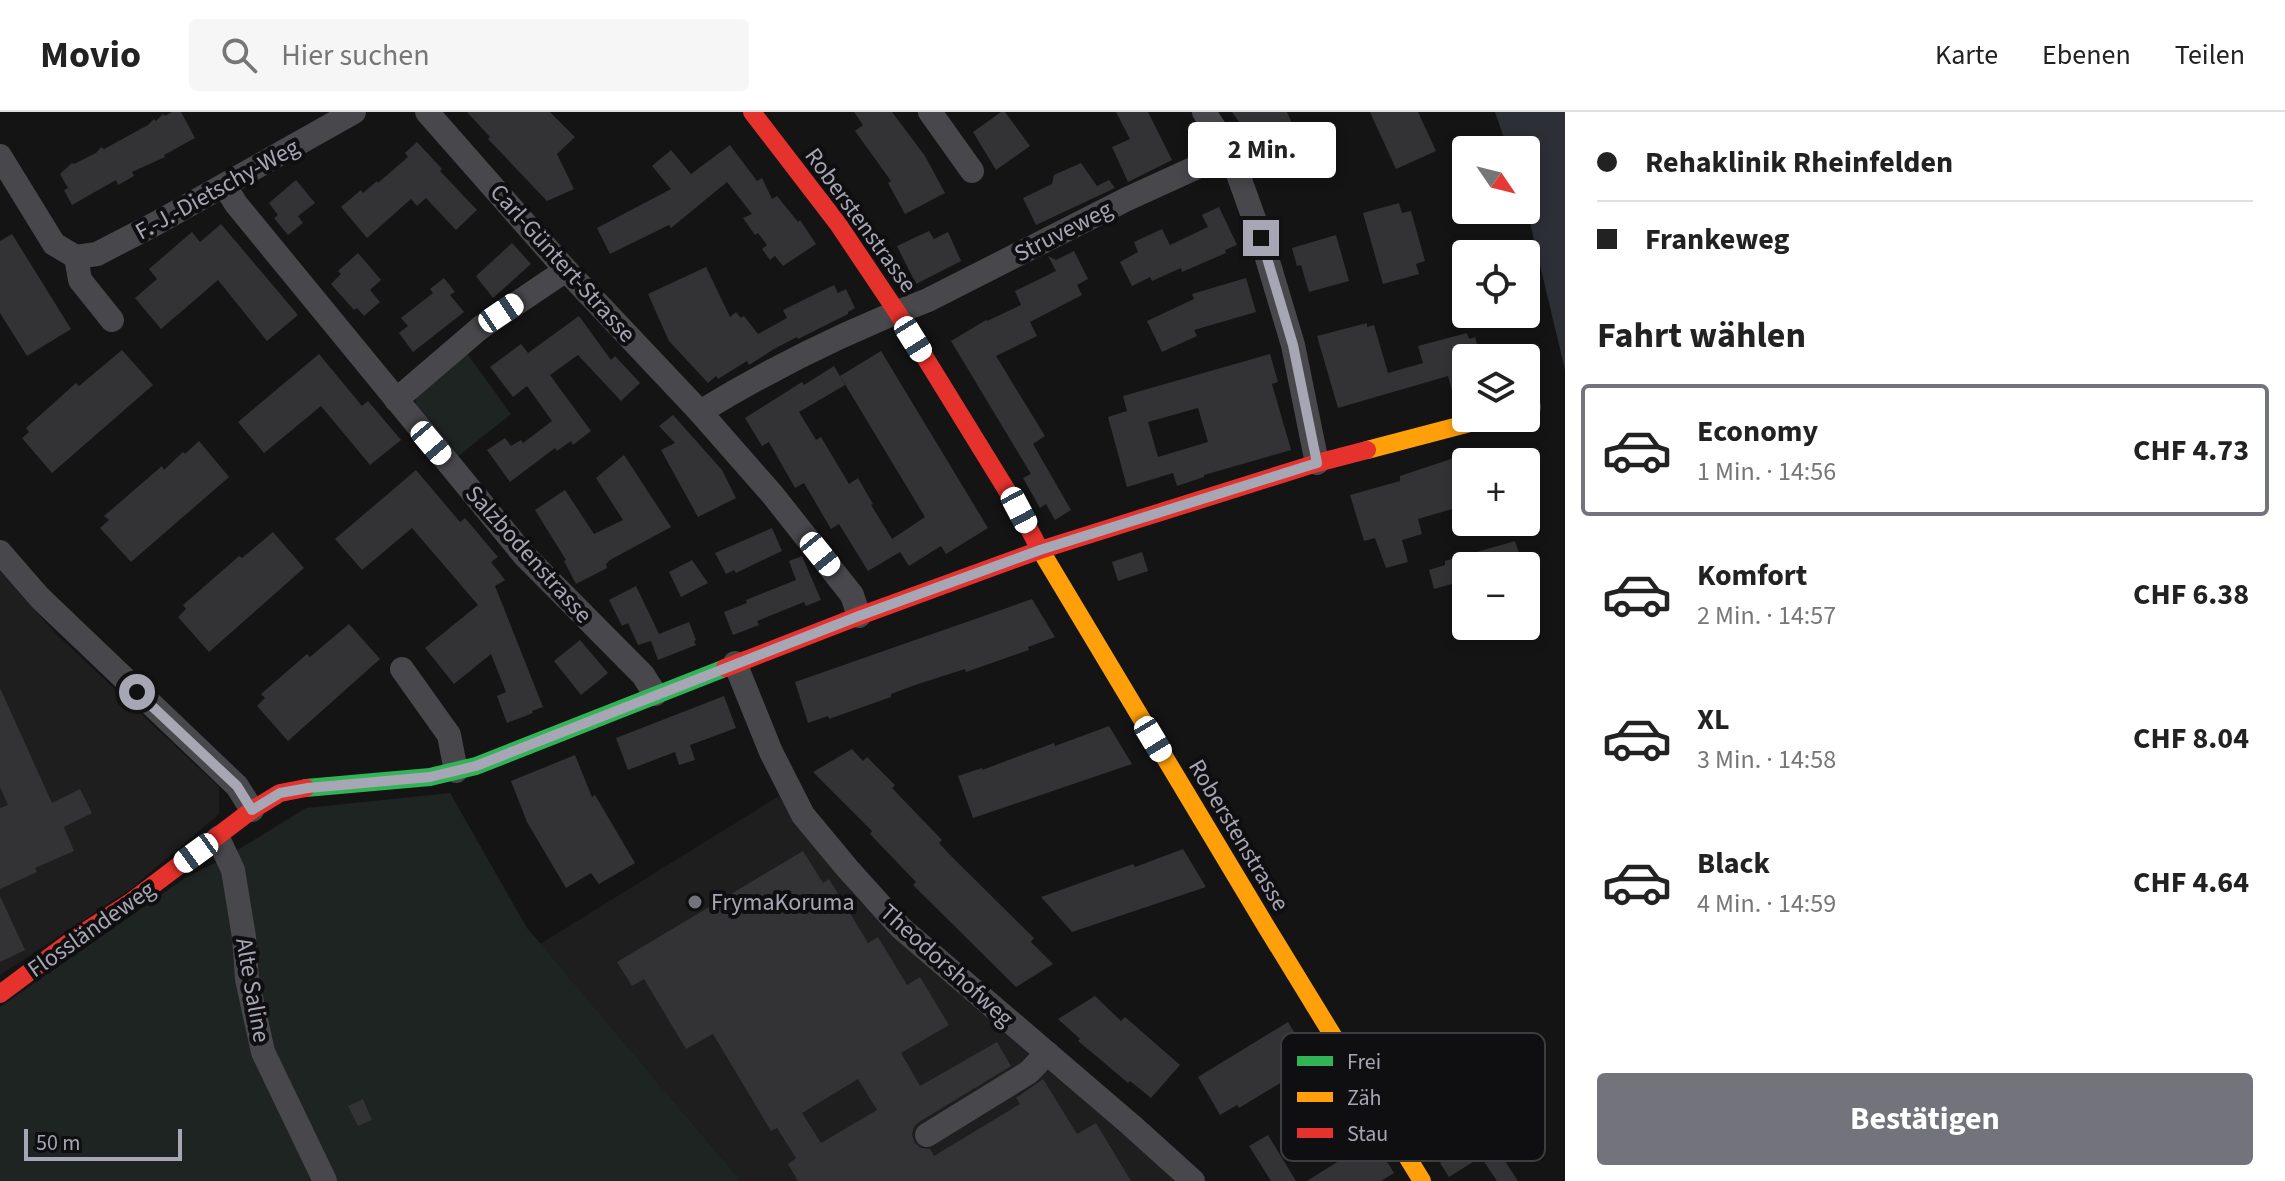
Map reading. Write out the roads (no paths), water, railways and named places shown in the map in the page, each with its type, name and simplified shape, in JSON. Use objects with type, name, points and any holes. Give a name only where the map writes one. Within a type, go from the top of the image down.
[{"type":"street","name":"F.-J.-Dietschy-Weg","points":[[76,257],[97,254],[354,112]]},
{"type":"street","name":"Carl-Güntert-Strasse","points":[[427,112],[566,270],[700,412],[772,494],[852,595],[859,616]]},
{"type":"street","name":"Roberstenstrasse","points":[[752,112],[838,224],[897,312],[1331,1033]]},
{"type":"street","points":[[930,112],[972,171]]},
{"type":"street","points":[[1204,112],[1230,152],[1261,238],[1285,316],[1317,463]]},
{"type":"street","name":"Struveweg","points":[[700,412],[757,377],[928,300],[1127,199],[1230,152]]},
{"type":"street","points":[[0,156],[54,244],[76,257],[80,280],[112,320]]},
{"type":"street","name":"Salzbodenstrasse","points":[[225,186],[236,204],[524,555],[643,675],[655,694]]},
{"type":"street","points":[[396,400],[480,328],[566,270]]},
{"type":"street","name":"Flossländeweg","points":[[0,994],[218,838],[252,810],[280,793],[430,777],[476,766],[735,663],[1040,550],[1317,463],[1452,428]]},
{"type":"street","points":[[0,552],[40,598],[237,786],[252,810]]},
{"type":"street","name":"Theodorshofweg","points":[[735,663],[771,752],[803,815],[847,868],[901,928],[1193,1181]]},
{"type":"street","points":[[402,669],[449,735],[456,771]]},
{"type":"street","name":"Alte Saline","points":[[218,838],[233,870],[247,979],[263,1052],[325,1181]]},
{"type":"street","points":[[927,1135],[1029,1072],[1047,1053]]},
{"type":"street","name":"Roberstenstrasse","points":[[1410,1161],[1422,1181]]},
{"type":"place","name":"FrymaKoruma","points":[[695,902]]}]
